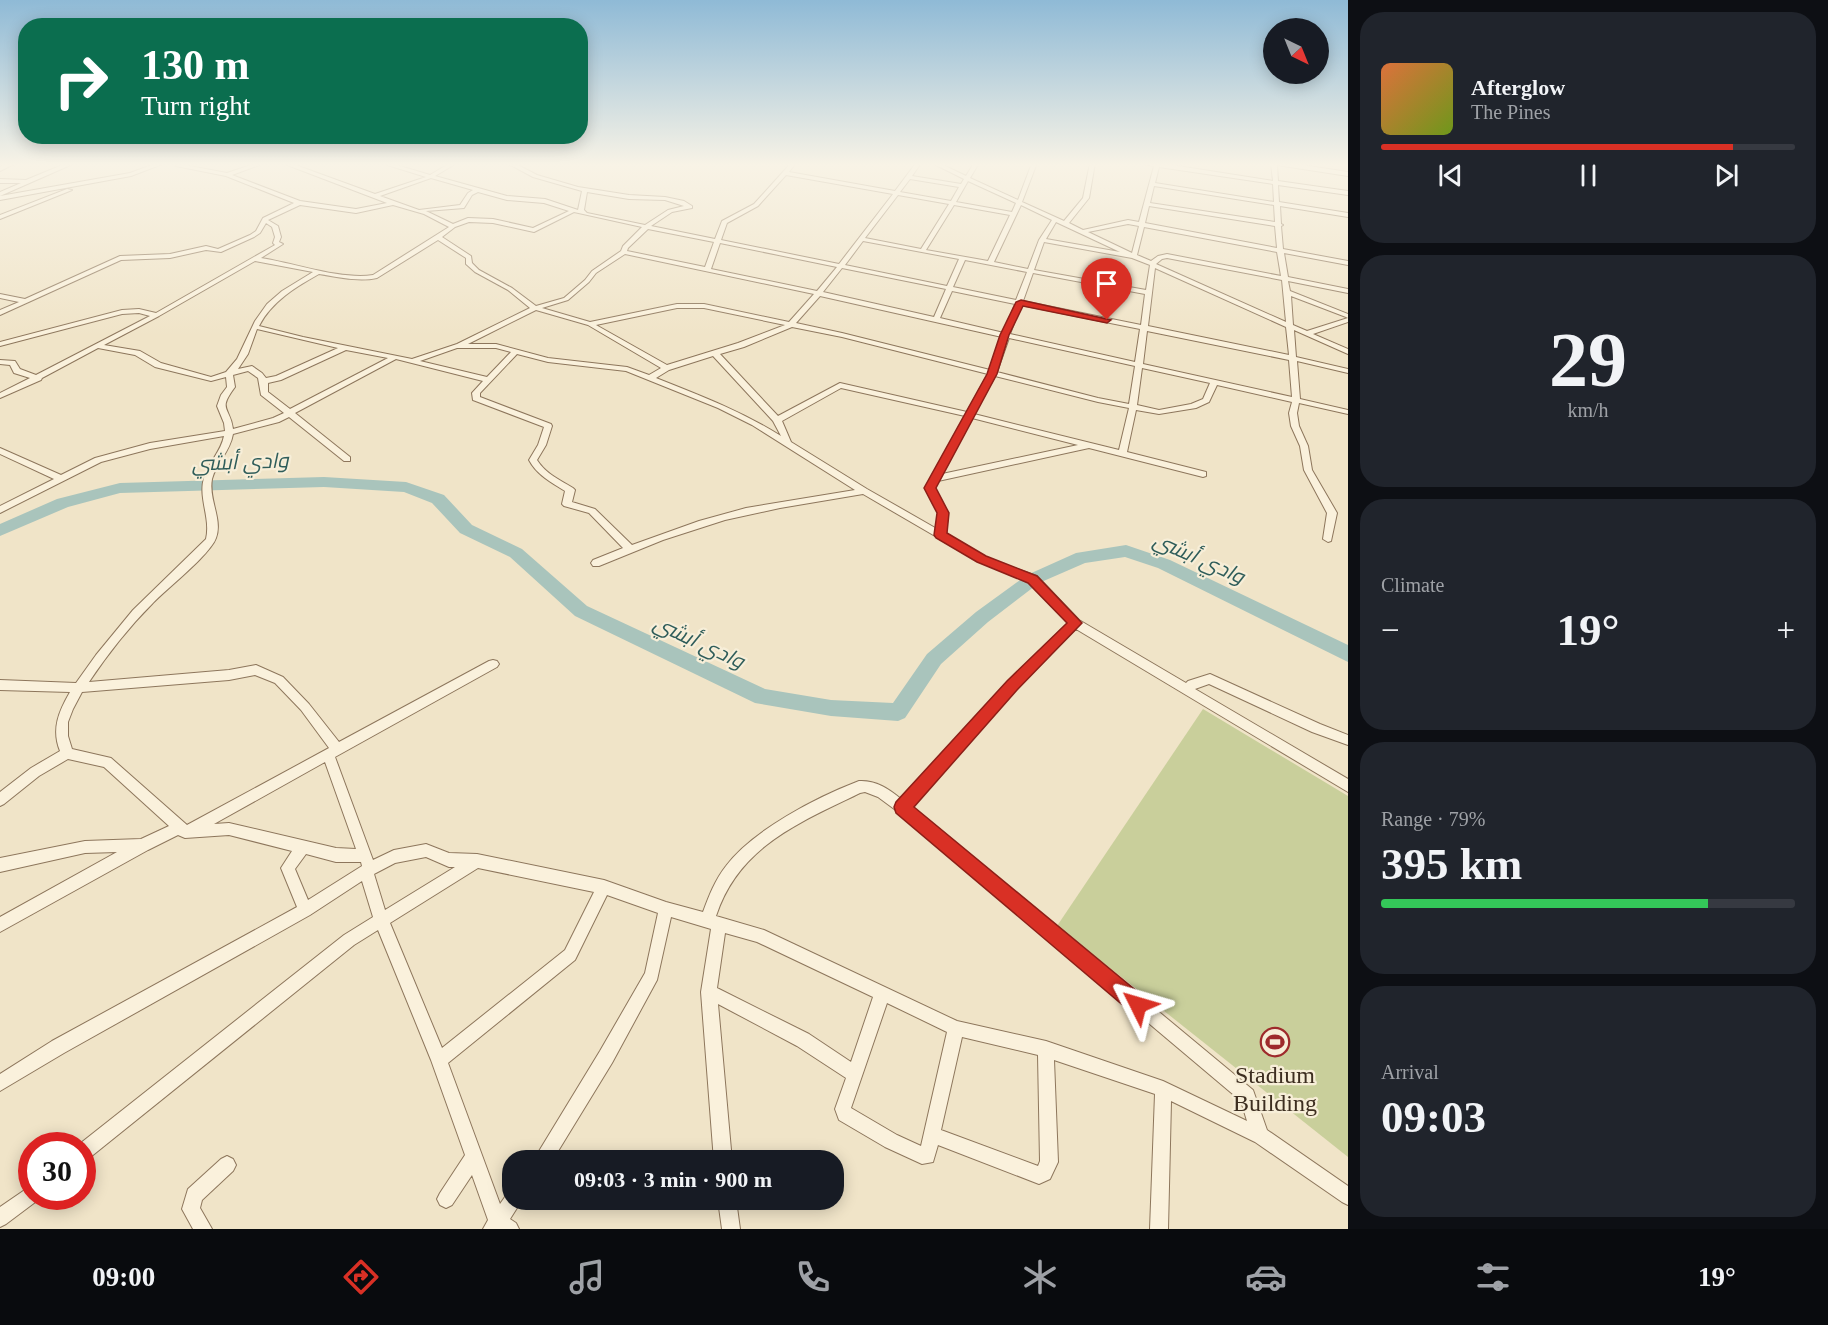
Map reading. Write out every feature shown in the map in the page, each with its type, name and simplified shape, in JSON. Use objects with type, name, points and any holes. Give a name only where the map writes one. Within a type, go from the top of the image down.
[{"type":"street","points":[[0,314],[120,258],[170,255],[206,248],[219,252],[258,232],[264,220]]},
{"type":"street","points":[[0,396],[157,315],[280,244],[276,243],[278,237],[275,226],[265,220]]},
{"type":"street","points":[[440,220],[453,226]]},
{"type":"street","points":[[256,258],[279,261],[319,272],[372,278],[453,226],[467,220]]},
{"type":"street","points":[[472,220],[534,230],[553,220]]},
{"type":"street","points":[[620,220],[1348,371]]},
{"type":"street","points":[[412,361],[456,346],[535,308],[566,299],[594,272],[624,252],[625,248],[656,220]]},
{"type":"street","points":[[708,269],[724,222],[727,220]]},
{"type":"street","points":[[650,378],[666,368],[741,345],[789,326],[841,266],[873,220]]},
{"type":"street","points":[[923,250],[940,220]]},
{"type":"street","points":[[990,263],[1010,220]]},
{"type":"street","points":[[940,535],[943,513],[930,488],[992,374],[1005,335],[1021,302],[1042,240],[1054,220]]},
{"type":"street","points":[[1058,220],[1348,352]]},
{"type":"street","points":[[1065,224],[1068,220]]},
{"type":"street","points":[[1134,256],[1143,220]]},
{"type":"street","points":[[1251,220],[1280,225]]},
{"type":"street","points":[[1280,220],[1280,250],[1287,292],[1296,400],[1294,419],[1304,446],[1308,470],[1332,513],[1328,539]]},
{"type":"street","points":[[1082,232],[1105,225],[1128,222],[1348,262]]},
{"type":"street","points":[[438,237],[462,250],[469,257],[469,264],[477,271],[510,289],[535,308],[590,324],[666,368]]},
{"type":"street","points":[[860,238],[1149,293]]},
{"type":"street","points":[[1042,240],[1134,256]]},
{"type":"street","points":[[624,252],[1348,412]]},
{"type":"street","points":[[1123,453],[1133,407],[1153,263],[1160,257],[1167,256],[1284,277],[1348,291]]},
{"type":"street","points":[[936,320],[963,257]]},
{"type":"street","points":[[319,272],[276,299],[258,320],[249,350],[229,374],[231,387],[222,397],[219,407],[229,431],[224,454],[209,474],[208,500],[214,524],[210,542],[144,604],[78,688],[63,717],[61,735],[67,753],[71,756],[94,758],[107,762],[182,830],[229,830],[336,855],[367,865]]},
{"type":"street","points":[[1287,292],[1348,318]]},
{"type":"street","points":[[0,296],[25,302]]},
{"type":"street","points":[[590,324],[678,306],[694,306],[789,326],[842,334],[992,374],[1159,412],[1193,406],[1206,400],[1215,382]]},
{"type":"street","points":[[0,344],[122,312],[139,311],[157,315]]},
{"type":"street","points":[[1308,333],[1348,318]]},
{"type":"street","points":[[256,327],[488,380]]},
{"type":"street","points":[[98,346],[137,353],[158,365],[211,379],[249,368],[261,375],[265,381],[264,393],[347,459]]},
{"type":"street","points":[[456,346],[496,346],[548,360],[627,369],[721,406],[790,443],[981,559],[1033,579],[1075,623],[1348,786]]},
{"type":"street","points":[[265,381],[278,378],[345,348]]},
{"type":"street","points":[[516,352],[476,393],[476,398],[548,426],[542,445],[533,460],[535,465],[550,479],[570,490],[567,504],[592,510],[630,549]]},
{"type":"street","points":[[714,352],[777,420],[790,443]]},
{"type":"street","points":[[0,510],[112,456],[150,446],[211,437],[266,423],[289,414],[395,357]]},
{"type":"street","points":[[0,362],[12,363],[17,371],[38,378]]},
{"type":"street","points":[[777,420],[840,385],[970,415],[1203,474]]},
{"type":"street","points":[[934,479],[1089,445]]},
{"type":"street","points":[[0,451],[61,479]]},
{"type":"street","points":[[596,563],[678,532],[760,509],[821,500],[864,490]]},
{"type":"street","points":[[902,807],[1012,686],[1075,623]]},
{"type":"street","points":[[0,925],[143,845],[182,830],[333,752],[494,664]]},
{"type":"street","points":[[0,685],[78,688],[229,675],[256,670],[279,680],[305,707],[333,752],[381,919],[439,1060],[472,1157],[500,1226]]},
{"type":"street","points":[[1187,690],[1192,684],[1210,678],[1316,728],[1348,740]]},
{"type":"street","points":[[0,800],[35,772],[67,753]]},
{"type":"street","points":[[722,1150],[709,992],[717,890],[728,872],[763,836],[859,787],[866,786],[876,789],[902,807],[1247,1096],[1262,1136]]},
{"type":"street","points":[[0,865],[85,847],[143,845]]},
{"type":"street","points":[[302,848],[288,868],[304,910]]},
{"type":"street","points":[[0,1083],[58,1047],[304,910],[367,865],[426,850],[448,860],[477,861],[604,887],[666,909],[759,935],[956,1028],[1046,1049],[1163,1089],[1262,1136],[1348,1196]]},
{"type":"street","points":[[96,1143],[340,947],[381,919],[477,861]]},
{"type":"street","points":[[439,1060],[570,955],[604,887]]},
{"type":"street","points":[[549,1150],[606,1057],[652,975],[666,909]]},
{"type":"street","points":[[709,992],[803,1040],[853,1073]]},
{"type":"street","points":[[882,993],[843,1104],[845,1114],[922,1156],[927,1156],[933,1135],[956,1028]]},
{"type":"street","points":[[933,1135],[1039,1175],[1044,1173],[1048,1162],[1046,1049]]},
{"type":"street","points":[[1159,1229],[1163,1089]]},
{"type":"street","points":[[446,1199],[472,1157]]},
{"type":"street","points":[[203,1229],[191,1209],[194,1195],[227,1165]]},
{"type":"street","points":[[0,1218],[18,1204]]},
{"type":"street","points":[[500,1226],[508,1210]]},
{"type":"street","points":[[729,1210],[732,1229]]},
{"type":"green space","name":"Stadium Building","points":[[1203,709],[1348,796],[1348,1157],[1057,926]]},
{"type":"waterway","name":"وادي أبشي","points":[[0,530],[63,503],[120,488],[324,482],[406,487],[438,499],[466,529],[516,553],[581,611],[762,697],[831,708],[898,712],[934,659],[982,617],[1033,579],[1082,557],[1126,551],[1164,564],[1348,654]]},
{"type":"place","name":"Stadium Building","points":[[1275,1042]]},
{"type":"route","points":[[1107,320],[1021,302],[1005,335],[992,374],[930,488],[943,513],[940,535],[981,559],[1033,579],[1075,623],[1012,686],[902,807],[1138,1005]]}]
